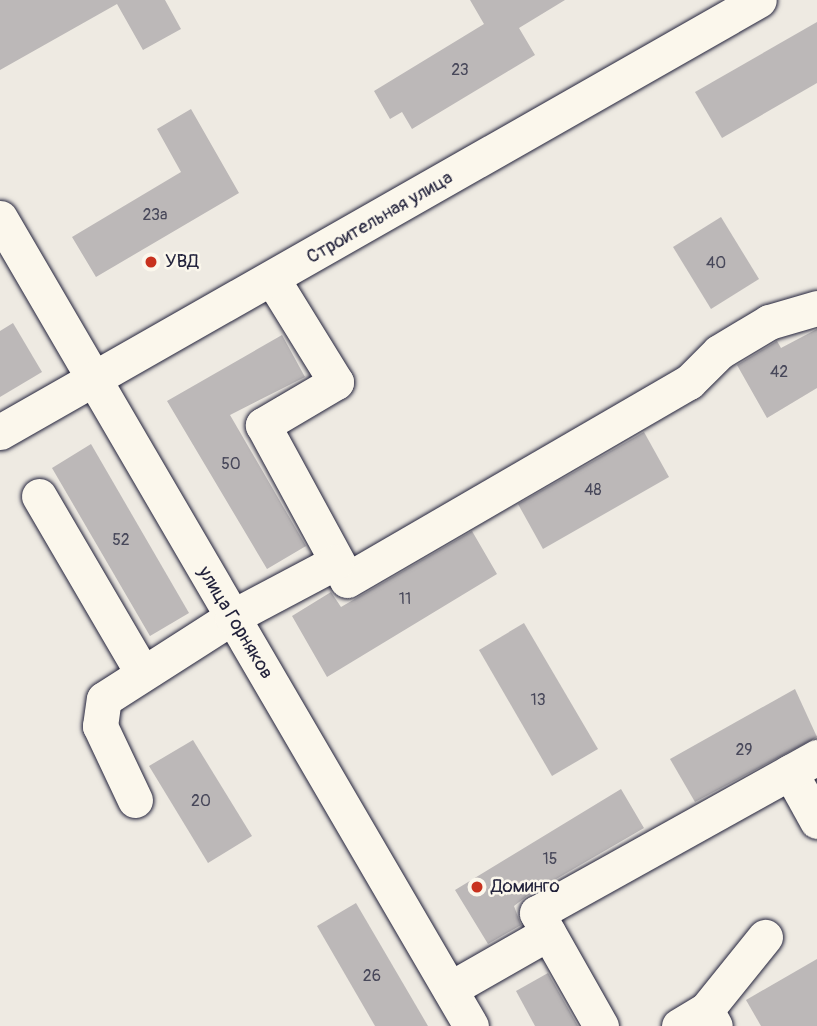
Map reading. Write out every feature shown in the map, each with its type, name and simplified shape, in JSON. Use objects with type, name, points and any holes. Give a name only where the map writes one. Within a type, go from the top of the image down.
[{"type":"street","name":"Строительная улица","points":[[0,432],[90,378],[273,280],[759,0]]},
{"type":"street","name":"улица Горняков","points":[[0,218],[90,378],[471,1026]]},
{"type":"street","points":[[273,280],[336,382],[264,425],[347,580],[689,382],[719,352],[769,323],[817,308]]},
{"type":"street","points":[[39,496],[142,671]]},
{"type":"street","points":[[135,800],[100,726],[104,699],[142,671],[232,617],[336,562]]},
{"type":"street","points":[[601,1026],[537,913],[804,764],[817,821]]},
{"type":"street","points":[[450,989],[548,933]]},
{"type":"street","points":[[700,1021],[765,937]]},
{"type":"building","points":[[0,0],[165,0],[181,29],[143,50],[117,4],[0,70]]},
{"type":"building","points":[[470,0],[565,0],[519,28],[535,55],[412,129],[402,112],[390,119],[374,91],[484,24]]},
{"type":"building","points":[[817,22],[817,83],[722,138],[695,92]]},
{"type":"building","points":[[191,109],[239,193],[96,277],[72,237],[181,172],[157,129]]},
{"type":"building","points":[[721,217],[759,279],[711,309],[673,247]]},
{"type":"building","points":[[13,323],[42,372],[0,397],[0,331]]},
{"type":"building","points":[[817,329],[817,388],[767,418],[737,365],[777,341],[781,348]]},
{"type":"building","points":[[282,335],[305,377],[230,415],[306,546],[267,569],[167,401]]},
{"type":"building","points":[[644,432],[669,477],[543,549],[518,504]]},
{"type":"building","points":[[91,444],[189,613],[150,636],[52,468]]},
{"type":"building","points":[[472,531],[497,574],[327,677],[292,616],[331,592],[341,607]]},
{"type":"building","points":[[524,623],[598,749],[552,776],[479,650]]},
{"type":"building","points":[[795,689],[817,737],[695,802],[670,759]]},
{"type":"building","points":[[193,740],[252,836],[208,863],[149,766]]},
{"type":"building","points":[[621,789],[644,828],[527,896],[514,906],[521,925],[488,944],[455,890]]},
{"type":"building","points":[[356,903],[428,1026],[375,1026],[317,926]]},
{"type":"building","points":[[817,959],[817,1026],[761,1026],[746,1000]]},
{"type":"building","points":[[548,973],[578,1026],[535,1026],[516,991]]},
{"type":"place","name":"УВД","points":[[151,262]]},
{"type":"place","name":"Доминго","points":[[477,887]]}]
